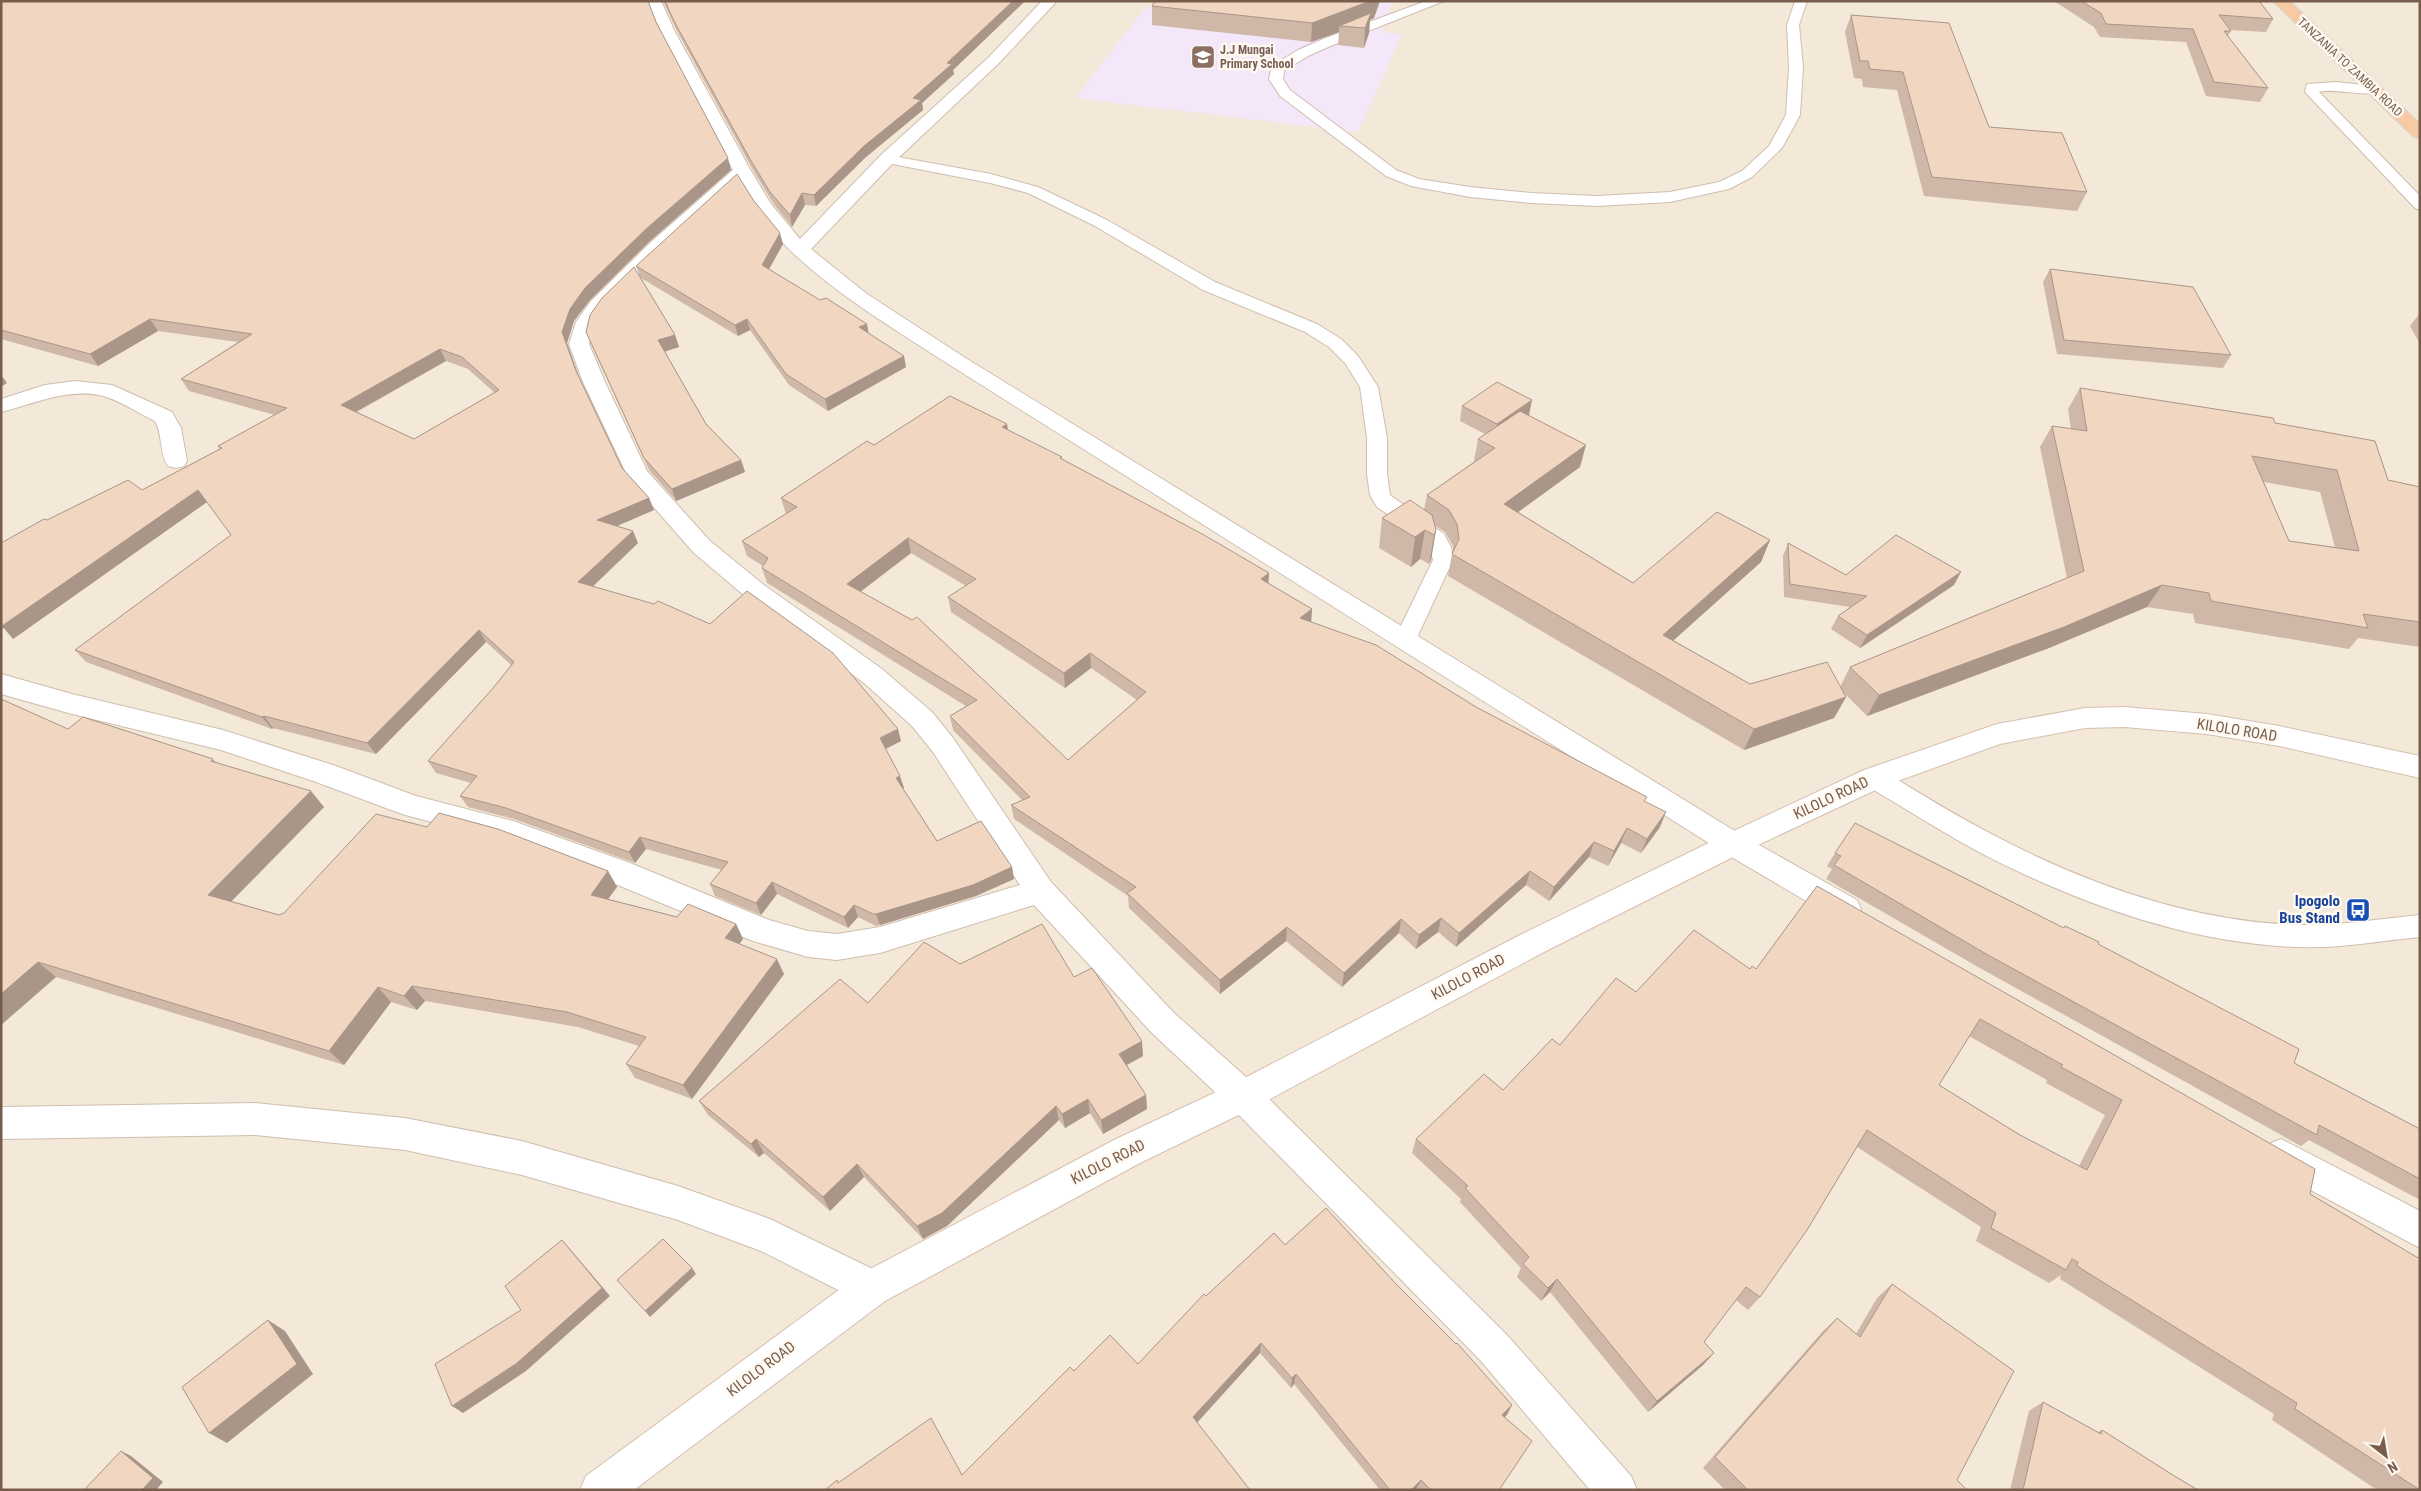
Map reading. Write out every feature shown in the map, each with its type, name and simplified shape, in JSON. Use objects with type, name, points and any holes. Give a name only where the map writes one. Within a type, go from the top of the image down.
[{"type":"highway","name":"TANZANIA TO ZAMBIA ROAD","points":[[2280,1],[2372,90],[2420,133]]},
{"type":"street","points":[[654,1],[668,32],[742,171],[764,207],[800,250],[860,298],[951,358],[1733,844],[1872,924]]},
{"type":"street","points":[[800,250],[887,160],[993,61],[1050,1]]},
{"type":"street","points":[[742,171],[658,246],[598,305],[583,326],[579,344],[594,382],[637,474],[667,510],[702,547],[755,591],[866,671],[922,719],[943,745],[1040,891],[1163,1023],[1242,1096],[1494,1348],[1616,1490]]},
{"type":"street","points":[[1,406],[45,391],[75,387],[105,388],[164,417],[170,428],[176,461]]},
{"type":"street","points":[[1,684],[72,704],[223,740],[326,774],[412,806],[513,833],[619,872],[764,932],[808,944],[837,947],[880,940],[1040,891]]},
{"type":"street","name":"KILOLO ROAD","points":[[600,1490],[872,1288],[1128,1151],[1242,1096],[1533,943],[1733,844],[1874,778],[1997,734],[2086,718],[2124,718],[2208,724],[2279,736],[2420,767]]},
{"type":"street","points":[[1,1123],[256,1119],[405,1134],[522,1158],[678,1203],[770,1237],[872,1288]]},
{"type":"street","points":[[2257,1143],[2420,1230]]},
{"type":"lane","points":[[1438,1],[1303,53],[1277,69],[1276,79],[1285,93],[1391,173],[1416,183],[1470,192],[1597,201],[1670,197],[1724,186],[1747,174],[1775,148],[1793,115],[1796,66],[1793,25],[1801,1]]},
{"type":"lane","points":[[2372,90],[2336,86],[2312,87],[2312,92],[2318,100],[2420,205]]},
{"type":"lane","points":[[887,160],[991,179],[1033,190],[1101,222],[1209,286],[1311,328],[1335,343],[1352,360],[1369,387],[1377,438],[1377,474],[1380,495],[1384,502],[1394,510],[1431,534],[1442,547],[1443,560],[1405,640]]},
{"type":"lane","points":[[1874,778],[2004,853],[2114,900],[2168,916],[2280,935],[2333,936],[2420,926]]},
{"type":"shaded area","points":[[1,1],[2420,1],[2420,1490],[1,1490]]},
{"type":"shaded area","points":[[1155,1],[1392,1],[1383,32],[1402,35],[1358,132],[1075,98],[1146,7],[1151,7]]},
{"type":"building","points":[[1,1],[648,1],[656,22],[728,158],[646,229],[585,288],[570,309],[562,332],[576,371],[622,468],[649,498],[597,520],[633,531],[578,582],[654,604],[658,601],[710,624],[747,591],[833,653],[898,729],[880,738],[900,776],[896,778],[937,841],[981,821],[1012,867],[973,885],[876,914],[854,905],[844,917],[772,882],[756,903],[710,884],[728,862],[640,837],[629,852],[506,808],[460,796],[477,776],[428,761],[514,662],[479,630],[367,743],[262,717],[75,650],[231,535],[198,490],[2,626],[1,543],[44,519],[47,520],[128,480],[142,490],[222,448],[218,446],[287,408],[181,379],[252,334],[150,319],[90,354],[1,330]],"holes":[[[440,349],[462,357],[499,390],[414,439],[341,405]]]},
{"type":"building","points":[[665,1],[1013,1],[947,63],[952,64],[913,98],[921,100],[864,146],[814,195],[802,193],[790,215],[770,192],[750,159],[674,21]]},
{"type":"building","points":[[1155,1],[1370,1],[1312,23],[1152,6]]},
{"type":"building","points":[[2081,1],[2259,1],[2273,19],[2219,15],[2231,31],[2224,31],[2268,88],[2214,82],[2193,29],[2106,24],[2101,13]]},
{"type":"building","points":[[1371,13],[1365,28],[1339,26]]},
{"type":"building","points":[[1851,15],[1949,23],[1989,127],[2062,133],[2087,192],[1932,177],[1903,72],[1870,69],[1868,61],[1860,61]]},
{"type":"building","points":[[737,174],[754,201],[780,233],[762,265],[820,300],[826,298],[867,324],[859,327],[904,356],[825,399],[786,374],[747,319],[735,325],[636,266]]},
{"type":"building","points":[[634,267],[675,335],[658,340],[706,424],[741,460],[672,489],[644,458],[586,332],[590,315],[602,298]]},
{"type":"building","points":[[2050,269],[2193,287],[2231,355],[2064,340]]},
{"type":"building","points":[[1497,382],[1532,400],[1497,424],[1462,406]]},
{"type":"building","points":[[2080,388],[2273,418],[2275,423],[2375,441],[2388,480],[2420,487],[2420,622],[2363,614],[2368,628],[2211,601],[2209,593],[2162,585],[2064,627],[1879,695],[1850,667],[2084,571],[2052,426],[2087,431]],"holes":[[[2252,456],[2337,470],[2359,551],[2289,541]]]},
{"type":"building","points":[[950,396],[1007,424],[1002,427],[1062,457],[1060,458],[1204,535],[1269,573],[1261,579],[1312,609],[1300,618],[1376,645],[1476,707],[1647,797],[1644,801],[1666,812],[1647,839],[1627,828],[1614,851],[1594,842],[1554,887],[1530,871],[1459,933],[1441,918],[1419,935],[1401,919],[1344,973],[1287,927],[1220,980],[1127,893],[1136,887],[1011,805],[1030,797],[950,716],[977,700],[762,568],[768,558],[742,541],[797,507],[781,498],[867,441],[874,445]],"holes":[[[908,538],[976,579],[948,597],[1064,673],[1090,653],[1146,692],[1068,760],[917,617],[912,620],[847,584]]]},
{"type":"building","points":[[1520,411],[1586,445],[1504,504],[1633,583],[1717,512],[1770,540],[1663,635],[1750,684],[1827,662],[1846,697],[1754,729],[1452,554],[1459,539],[1457,524],[1449,510],[1427,495],[1495,448],[1478,439]]},
{"type":"building","points":[[1410,500],[1432,515],[1436,530],[1434,535],[1425,530],[1415,537],[1382,518]]},
{"type":"building","points":[[1896,535],[1961,572],[1867,635],[1838,616],[1867,596],[1790,584],[1788,543],[1846,575]]},
{"type":"building","points":[[1,699],[68,729],[83,717],[213,759],[211,761],[311,791],[208,895],[279,915],[284,913],[376,814],[427,827],[439,813],[498,829],[608,871],[591,895],[677,917],[688,904],[736,924],[725,938],[777,959],[683,1085],[626,1064],[646,1037],[567,1012],[412,986],[404,996],[378,987],[329,1051],[38,962],[1,994]]},
{"type":"building","points":[[1855,823],[2064,928],[2065,926],[2099,942],[2098,944],[2299,1049],[2294,1063],[2420,1129],[2420,1179],[2319,1125],[2317,1135],[1988,955],[1834,865],[1841,856],[1835,853]]},
{"type":"building","points":[[1817,886],[2315,1169],[2310,1194],[2420,1259],[2420,1490],[2295,1409],[2297,1403],[2077,1266],[2078,1262],[2072,1259],[2066,1270],[1991,1228],[1996,1213],[1867,1130],[1807,1230],[1760,1297],[1746,1287],[1704,1342],[1714,1353],[1657,1401],[1557,1279],[1548,1288],[1523,1264],[1529,1257],[1465,1188],[1468,1186],[1416,1139],[1484,1074],[1503,1090],[1552,1039],[1560,1045],[1616,978],[1636,992],[1694,930],[1750,969],[1752,966],[1756,969]],"holes":[[[1980,1019],[2063,1065],[2061,1067],[2122,1100],[2087,1170],[2020,1135],[1939,1085]]]},
{"type":"building","points":[[1042,924],[1074,977],[1092,968],[1142,1041],[1119,1054],[1146,1095],[1101,1120],[1088,1099],[1062,1114],[1056,1106],[942,1213],[917,1226],[857,1164],[823,1197],[756,1139],[751,1144],[699,1101],[840,979],[868,1003],[924,942],[960,964]]},
{"type":"building","points":[[1326,1208],[1397,1285],[1457,1343],[1512,1405],[1502,1415],[1532,1441],[1499,1490],[1431,1490],[1421,1480],[1411,1490],[1390,1490],[1296,1374],[1292,1378],[1261,1343],[1193,1417],[1250,1490],[825,1490],[837,1480],[838,1483],[931,1418],[962,1475],[1070,1367],[1074,1371],[1110,1335],[1138,1364],[1204,1294],[1206,1296],[1274,1233],[1285,1245]]},
{"type":"building","points":[[663,1239],[692,1268],[645,1311],[617,1280]]},
{"type":"building","points":[[562,1240],[602,1288],[517,1363],[452,1406],[435,1364],[521,1310],[505,1286]]},
{"type":"building","points":[[1892,1284],[2014,1371],[1957,1480],[1967,1490],[1748,1490],[1715,1457],[1837,1318],[1860,1337]]},
{"type":"building","points":[[268,1320],[297,1364],[209,1433],[182,1387]]},
{"type":"building","points":[[2043,1402],[2101,1434],[2102,1430],[2198,1490],[2023,1490]]},
{"type":"building","points":[[121,1451],[153,1478],[142,1490],[84,1490]]},
{"type":"place","name":"J.J Mungai Primary School","points":[[1203,57]]},
{"type":"place","name":"Ipogolo Bus Stand","points":[[2358,910]]}]
